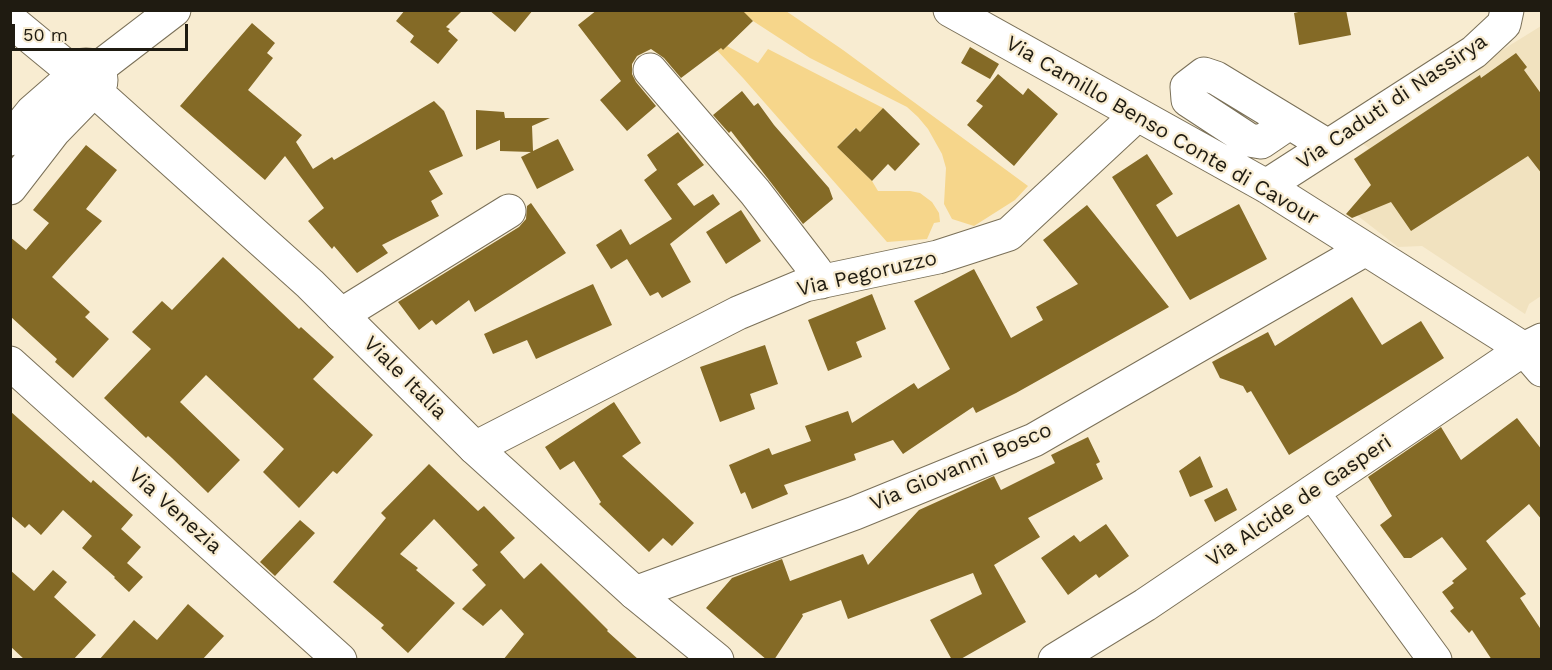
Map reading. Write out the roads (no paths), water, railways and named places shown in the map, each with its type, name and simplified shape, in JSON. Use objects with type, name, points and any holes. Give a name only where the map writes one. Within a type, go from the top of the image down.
[{"type":"street","points":[[10,139],[32,112],[85,81],[174,10]]},
{"type":"street","name":"Via Camillo Benso Conte di Cavour","points":[[950,10],[1266,186],[1364,250],[1536,353]]},
{"type":"street","name":"Via Caduti di Nassirya","points":[[1266,186],[1474,52],[1504,24],[1508,10]]},
{"type":"street","name":"Viale Italia","points":[[10,20],[85,81],[310,284],[475,448],[635,593],[717,660]]},
{"type":"street","points":[[650,70],[755,192],[821,282]]},
{"type":"street","points":[[10,188],[54,132],[85,81]]},
{"type":"street","name":"Via Pegoruzzo","points":[[475,448],[738,313],[805,285],[938,257],[1010,234],[1137,115]]},
{"type":"street","points":[[1289,123],[1328,146]]},
{"type":"street","points":[[341,315],[509,211]]},
{"type":"street","name":"Via Giovanni Bosco","points":[[635,593],[855,513],[1034,440],[1364,250]]},
{"type":"street","name":"Via Alcide de Gasperi","points":[[1055,660],[1144,605],[1312,492],[1536,353]]},
{"type":"street","name":"Via Venezia","points":[[10,363],[340,660]]},
{"type":"street","points":[[1312,492],[1436,660]]}]
